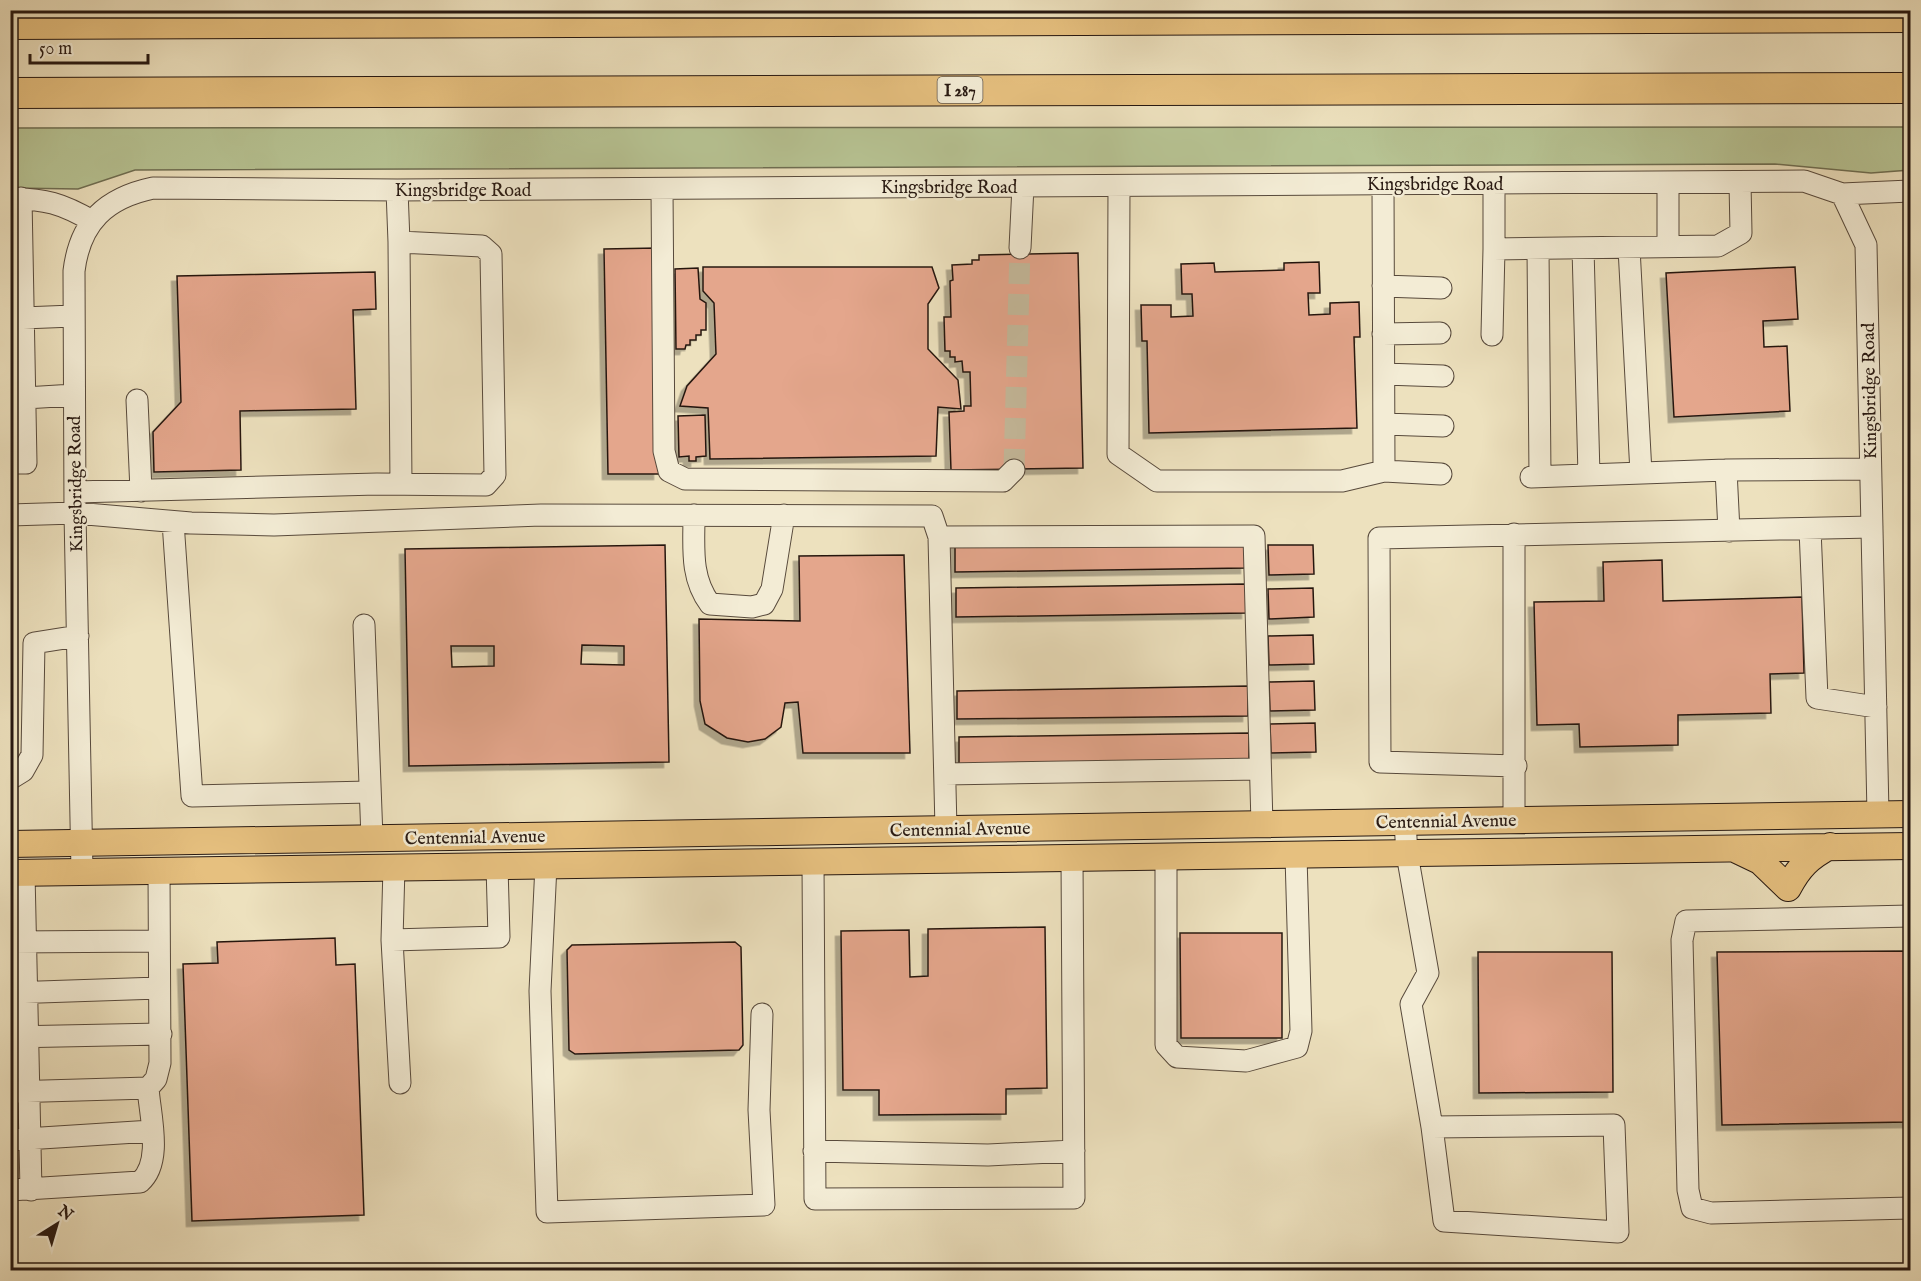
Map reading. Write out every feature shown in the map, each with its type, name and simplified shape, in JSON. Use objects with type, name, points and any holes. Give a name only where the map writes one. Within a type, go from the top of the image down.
[{"type":"highway","points":[[10,24],[381,17],[1900,17]]},
{"type":"highway","name":"I 287","points":[[10,93],[1911,88]]},
{"type":"main road","name":"Centennial Avenue","points":[[10,844],[1911,814]]},
{"type":"main road","points":[[1737,850],[1760,861],[1788,888],[1797,870],[1809,857],[1830,846]]},
{"type":"main road","name":"Centennial Avenue","points":[[17,873],[1911,846]]},
{"type":"street","points":[[1853,10],[1900,17]]},
{"type":"street","name":"Kingsbridge Road","points":[[82,872],[73,316],[76,249],[93,221],[107,206],[135,192],[153,188],[662,189],[1804,181],[1842,194],[1866,245],[1878,814]]},
{"type":"street","points":[[1668,182],[1668,247]]},
{"type":"street","points":[[1494,249],[1718,246],[1742,233],[1740,182]]},
{"type":"street","points":[[1492,335],[1494,183]]},
{"type":"street","points":[[1383,184],[1384,471]]},
{"type":"street","points":[[1020,248],[1023,186]]},
{"type":"street","points":[[1119,186],[1118,453],[1157,481],[1342,481],[1384,471],[1441,474]]},
{"type":"street","points":[[662,189],[664,451],[669,471],[685,479],[1003,481],[1014,470]]},
{"type":"street","points":[[397,190],[401,484]]},
{"type":"street","points":[[1842,194],[1911,191]]},
{"type":"street","points":[[10,463],[26,463],[20,410],[23,318],[16,198],[39,198],[68,207],[93,221]]},
{"type":"street","points":[[10,515],[141,491],[401,484],[486,485],[495,475],[491,254],[482,246],[399,243]]},
{"type":"street","points":[[1583,248],[1589,475]]},
{"type":"street","points":[[1629,248],[1641,473]]},
{"type":"street","points":[[1538,249],[1535,476],[1726,470],[1870,469]]},
{"type":"street","points":[[1383,286],[1441,288]]},
{"type":"street","points":[[23,318],[73,316]]},
{"type":"street","points":[[1383,334],[1440,333]]},
{"type":"street","points":[[1383,374],[1443,376]]},
{"type":"street","points":[[20,410],[74,395]]},
{"type":"street","points":[[136,400],[141,491]]},
{"type":"street","points":[[1384,424],[1443,426]]},
{"type":"street","points":[[1726,470],[1729,531]]},
{"type":"street","points":[[75,503],[172,522],[274,525],[541,515],[932,516],[939,537],[946,829]]},
{"type":"street","points":[[694,515],[694,569],[699,589],[710,604],[752,608],[764,604],[772,589],[784,515]]},
{"type":"street","points":[[172,522],[192,796],[370,792]]},
{"type":"street","points":[[1516,766],[1380,762],[1379,538],[1872,527]]},
{"type":"street","points":[[1810,529],[1817,698],[1875,707]]},
{"type":"street","points":[[1514,534],[1516,766],[1514,820]]},
{"type":"street","points":[[939,537],[1254,536],[1262,824]]},
{"type":"street","points":[[364,625],[372,838]]},
{"type":"street","points":[[10,779],[23,771],[32,755],[34,643],[78,636]]},
{"type":"street","points":[[945,774],[1260,769]]},
{"type":"street","points":[[1405,822],[1407,854],[1428,973],[1411,1004],[1432,1127],[1444,1221],[1618,1232],[1614,1125],[1432,1127]]},
{"type":"street","points":[[1166,857],[1166,1045],[1177,1057],[1246,1061],[1297,1047],[1301,1031],[1296,856]]},
{"type":"street","points":[[813,862],[815,1199],[1074,1198],[1072,858]]},
{"type":"street","points":[[546,865],[540,990],[547,1212],[764,1205],[759,1110],[762,1014]]},
{"type":"street","points":[[392,940],[499,938],[497,866]]},
{"type":"street","points":[[394,867],[392,940],[400,1083]]},
{"type":"street","points":[[19,1092],[148,1088],[156,1079],[160,1063],[161,1034],[158,941],[159,871]]},
{"type":"street","points":[[17,873],[21,1190],[140,1182],[148,1175],[152,1163],[148,1088]]},
{"type":"street","points":[[1788,888],[1788,916]]},
{"type":"street","points":[[1911,916],[1788,916],[1686,921],[1682,929],[1688,1190],[1692,1208],[1711,1213],[1911,1208]]},
{"type":"street","points":[[18,942],[158,941]]},
{"type":"street","points":[[18,993],[159,988]]},
{"type":"street","points":[[19,1036],[161,1034]]},
{"type":"street","points":[[20,1140],[152,1131]]},
{"type":"street","points":[[814,1151],[978,1155],[1074,1151]]},
{"type":"green space","points":[[1910,127],[1910,170],[1871,173],[1775,164],[135,170],[78,189],[11,188],[11,128]]},
{"type":"building","points":[[657,248],[659,474],[608,474],[604,249]]},
{"type":"building","points":[[1078,253],[1083,468],[951,470],[949,412],[964,411],[964,406],[971,406],[970,372],[963,372],[962,361],[955,362],[955,357],[950,357],[950,351],[945,351],[944,317],[951,317],[952,265],[972,264],[972,260],[979,260],[979,255]]},
{"type":"building","points":[[1319,262],[1320,293],[1308,293],[1309,315],[1330,314],[1330,303],[1359,302],[1360,337],[1354,337],[1357,428],[1149,433],[1147,341],[1142,341],[1141,305],[1171,305],[1171,317],[1193,316],[1192,294],[1182,294],[1181,264],[1214,263],[1215,272],[1284,270],[1284,263]]},
{"type":"building","points":[[703,267],[932,267],[939,288],[928,304],[928,349],[958,380],[961,409],[938,407],[936,456],[710,459],[708,408],[680,406],[687,386],[716,354],[714,303],[703,291]]},
{"type":"building","points":[[1795,267],[1798,319],[1763,321],[1764,347],[1787,346],[1790,411],[1674,417],[1666,273]]},
{"type":"building","points":[[698,268],[700,299],[706,303],[706,330],[701,330],[701,335],[696,335],[696,340],[690,340],[690,345],[686,345],[685,349],[676,349],[675,269]]},
{"type":"building","points":[[375,272],[376,309],[353,310],[356,409],[240,411],[241,470],[154,472],[153,432],[181,402],[177,276]]},
{"type":"building","points":[[705,415],[706,456],[696,457],[696,461],[689,461],[689,456],[679,457],[678,416]]},
{"type":"building","points":[[1245,539],[1246,568],[955,572],[955,543]]},
{"type":"building","points":[[665,545],[669,762],[409,766],[405,549]],"holes":[[[582,645],[624,646],[624,665],[581,664]],[[451,646],[494,646],[494,666],[452,667]]]},
{"type":"building","points":[[1268,545],[1313,545],[1314,574],[1269,575]]},
{"type":"building","points":[[904,555],[910,753],[803,753],[798,702],[785,703],[781,727],[765,739],[748,742],[727,738],[705,724],[700,701],[699,619],[800,621],[799,556]]},
{"type":"building","points":[[1662,560],[1663,601],[1802,597],[1804,673],[1770,674],[1771,713],[1678,715],[1678,745],[1580,747],[1579,724],[1537,725],[1534,602],[1604,601],[1603,562]]},
{"type":"building","points":[[1246,584],[1247,613],[956,617],[956,588]]},
{"type":"building","points":[[1313,588],[1314,617],[1269,619],[1268,589]]},
{"type":"building","points":[[1313,635],[1314,664],[1269,665],[1268,636]]},
{"type":"building","points":[[1314,681],[1315,710],[1270,711],[1269,682]]},
{"type":"building","points":[[1248,686],[1248,716],[957,719],[957,691]]},
{"type":"building","points":[[1315,723],[1316,752],[1271,753],[1270,724]]},
{"type":"building","points":[[1249,733],[1249,762],[959,766],[959,737]]},
{"type":"building","points":[[1045,927],[1047,1088],[1006,1089],[1006,1114],[879,1115],[879,1090],[843,1090],[841,931],[909,930],[910,977],[928,976],[928,929]]},
{"type":"building","points":[[1180,933],[1282,933],[1282,1038],[1181,1038]]},
{"type":"building","points":[[335,938],[336,965],[355,964],[364,1215],[192,1221],[183,964],[218,963],[217,942]]},
{"type":"building","points":[[735,942],[741,947],[743,1045],[739,1050],[575,1054],[569,1050],[567,950],[572,945]]},
{"type":"building","points":[[1910,951],[1910,1122],[1722,1125],[1717,952]]},
{"type":"building","points":[[1478,952],[1612,952],[1613,1092],[1479,1093]]},
{"type":"tunnel","points":[[1014,470],[1020,248]]}]
